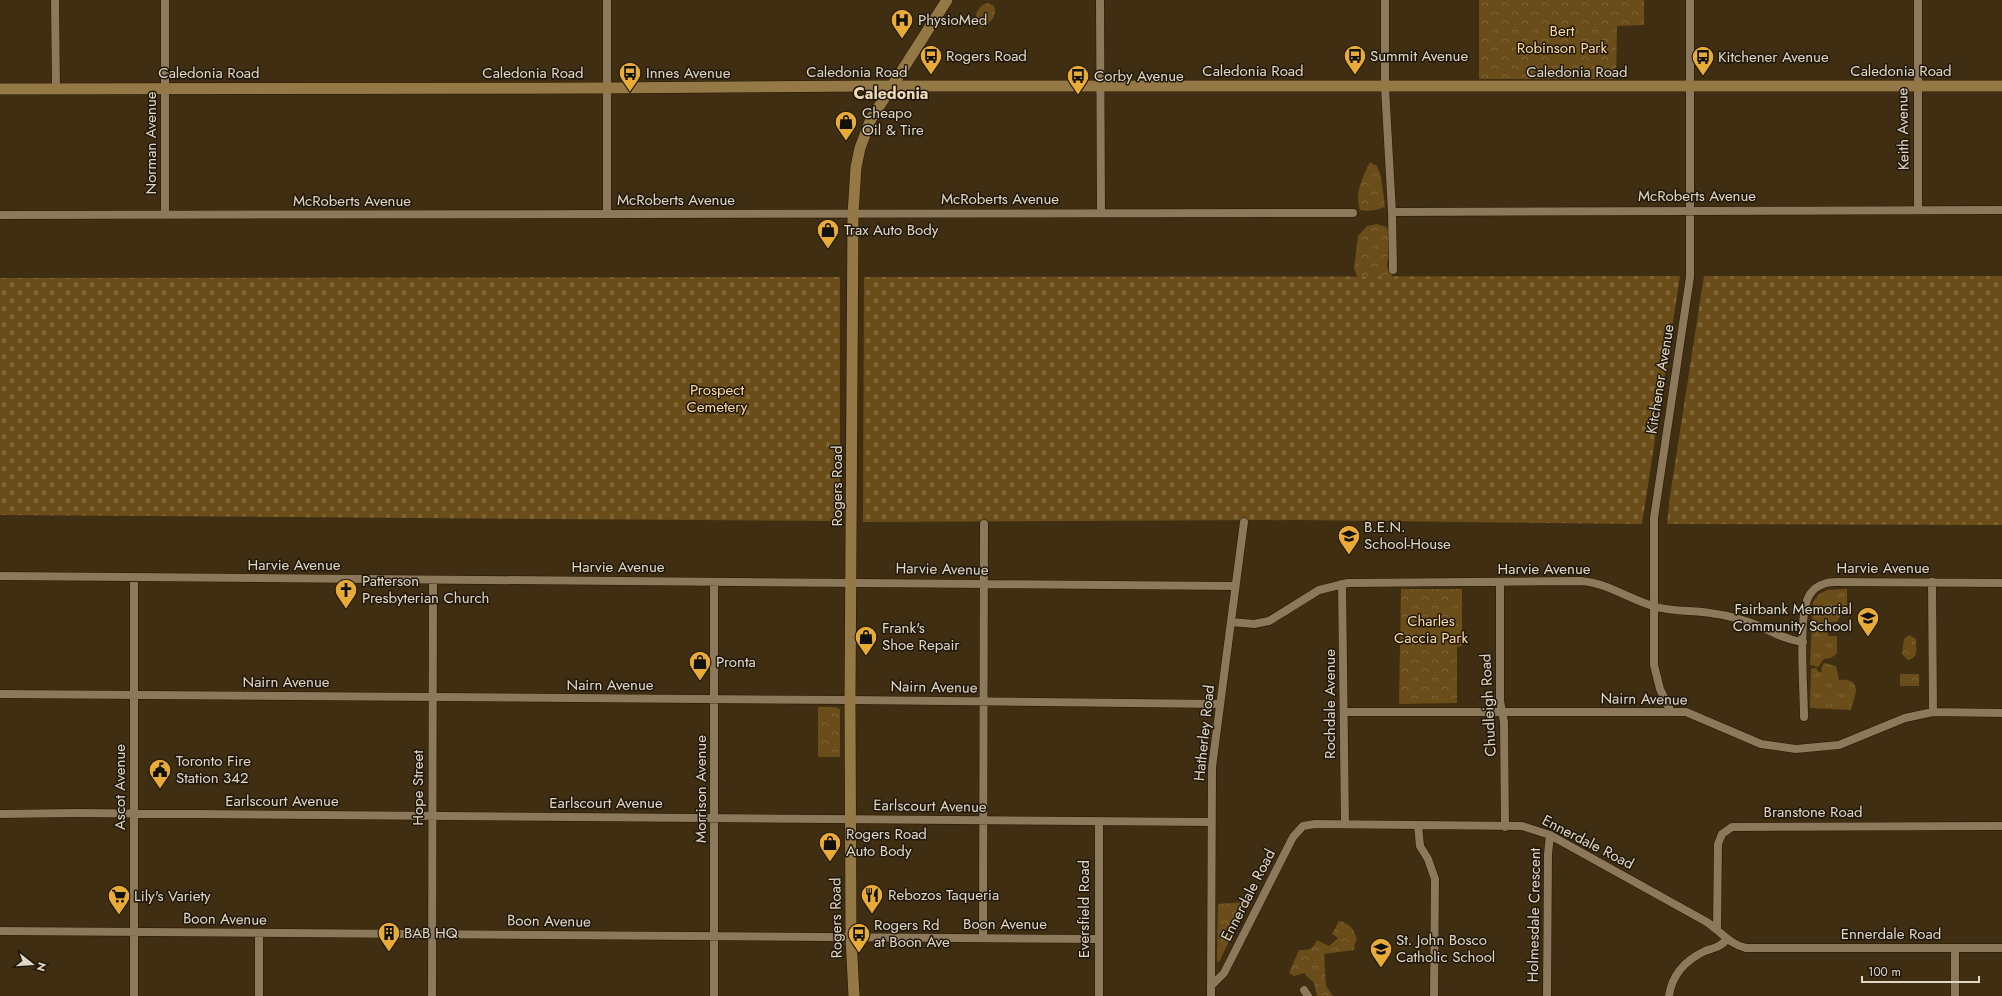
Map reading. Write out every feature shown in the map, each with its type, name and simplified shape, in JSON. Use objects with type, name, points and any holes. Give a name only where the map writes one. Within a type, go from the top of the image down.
[{"type":"street","points":[[55,0],[56,88]]},
{"type":"street","name":"Norman Avenue","points":[[165,0],[165,214]]},
{"type":"street","points":[[607,0],[607,214]]},
{"type":"street","name":"Rogers Road","points":[[854,996],[851,938],[850,700],[853,214],[856,167],[860,148],[871,119],[890,86],[947,0]]},
{"type":"street","points":[[1100,0],[1099,86],[1101,213]]},
{"type":"street","points":[[1385,0],[1385,87],[1394,270]]},
{"type":"street","name":"Kitchener Avenue","points":[[1671,712],[1660,690],[1656,675],[1654,606],[1655,508],[1689,290],[1691,210],[1690,0]]},
{"type":"street","name":"Keith Avenue","points":[[1918,0],[1918,210]]},
{"type":"street","name":"Caledonia Road","points":[[0,89],[890,86],[2002,86]]},
{"type":"street","name":"McRoberts Avenue","points":[[1392,212],[2002,210]]},
{"type":"street","name":"McRoberts Avenue","points":[[0,215],[1353,214]]},
{"type":"street","name":"Hatherley Road","points":[[1211,996],[1212,767],[1244,522]]},
{"type":"street","points":[[983,938],[984,524]]},
{"type":"street","name":"Harvie Avenue","points":[[0,576],[1235,586]]},
{"type":"street","name":"Ascot Avenue","points":[[134,578],[134,996]]},
{"type":"street","name":"Hope Street","points":[[432,580],[432,996]]},
{"type":"street","name":"Morrison Avenue","points":[[714,582],[714,996]]},
{"type":"street","name":"Chudleigh Road","points":[[1500,582],[1499,673],[1501,712],[1504,722],[1505,826]]},
{"type":"street","name":"Harvie Avenue","points":[[1231,622],[1254,624],[1269,621],[1319,590],[1342,584],[1590,582],[1599,583],[1654,606],[1668,610],[1716,614],[1734,618],[1760,627],[1781,637],[1803,642],[1807,599],[1814,590],[1822,584],[1840,582],[2002,583]]},
{"type":"street","points":[[1932,582],[1933,712]]},
{"type":"street","name":"Rochdale Avenue","points":[[1342,584],[1345,824]]},
{"type":"street","points":[[1803,642],[1804,717]]},
{"type":"street","name":"Nairn Avenue","points":[[0,694],[1220,704]]},
{"type":"street","name":"Nairn Avenue","points":[[1344,712],[1686,712],[1696,714],[1744,738],[1761,744],[1789,749],[1838,745],[1905,718],[1933,712],[2002,713]]},
{"type":"street","name":"Earlscourt Avenue","points":[[0,814],[432,815],[1212,822]]},
{"type":"street","name":"Eversfield Road","points":[[1099,822],[1097,939],[1099,996]]},
{"type":"street","name":"Ennerdale Road","points":[[1211,986],[1224,973],[1293,837],[1303,826],[1315,824],[1505,826],[1531,828],[1550,835],[1717,929],[1727,940],[1737,946],[1756,948],[2002,948]]},
{"type":"street","points":[[1418,825],[1420,846],[1428,859],[1435,879],[1434,996]]},
{"type":"street","name":"Branstone Road","points":[[1717,929],[1718,844],[1722,834],[1732,827],[2002,826]]},
{"type":"street","name":"Holmesdale Crescent","points":[[1547,996],[1548,854],[1550,835]]},
{"type":"street","name":"Boon Avenue","points":[[0,931],[1097,939]]},
{"type":"street","points":[[258,933],[259,996]]},
{"type":"street","points":[[1670,996],[1675,977],[1685,964],[1697,955],[1720,947],[1727,940]]},
{"type":"street","points":[[1955,948],[1955,996]]},
{"type":"green space","name":"Bert Robinson Park","points":[[1479,0],[1644,0],[1644,25],[1617,26],[1616,79],[1479,79]]},
{"type":"green space","points":[[988,3],[994,6],[995,14],[990,22],[981,28],[975,22],[976,16],[978,10]]},
{"type":"green space","points":[[1554,46],[1579,47],[1578,63],[1553,62]]},
{"type":"green space","points":[[1370,162],[1377,166],[1381,176],[1385,207],[1366,211],[1360,210],[1358,198],[1362,179]]},
{"type":"green space","points":[[1377,224],[1386,227],[1390,232],[1387,267],[1396,281],[1363,280],[1357,276],[1354,269],[1358,236],[1367,226]]},
{"type":"green space","points":[[1680,276],[1642,524],[1298,520],[863,522],[864,277]]},
{"type":"green space","points":[[1704,276],[2002,276],[2002,525],[1667,524]]},
{"type":"green space","name":"Prospect Cemetery","points":[[840,277],[840,521],[0,515],[0,278]]},
{"type":"green space","name":"Charles Caccia Park","points":[[1401,589],[1462,589],[1462,646],[1457,647],[1457,703],[1399,704]]},
{"type":"green space","points":[[1847,589],[1847,613],[1840,616],[1837,622],[1828,622],[1828,636],[1837,636],[1837,653],[1831,658],[1824,659],[1818,667],[1810,665],[1813,602],[1819,594],[1827,590]]},
{"type":"green space","points":[[1909,635],[1916,639],[1916,649],[1914,657],[1908,660],[1902,654],[1904,639]]},
{"type":"green space","points":[[1824,663],[1836,666],[1839,680],[1845,679],[1850,681],[1856,687],[1851,710],[1810,708],[1811,669],[1816,668],[1819,672],[1822,672],[1821,669]]},
{"type":"green space","points":[[1900,674],[1919,674],[1919,686],[1900,686]]},
{"type":"green space","points":[[818,707],[835,707],[840,709],[840,757],[818,757]]},
{"type":"green space","points":[[1248,902],[1219,962],[1217,961],[1218,904]]},
{"type":"green space","points":[[1339,921],[1349,925],[1355,933],[1357,940],[1354,950],[1324,954],[1326,986],[1333,996],[1317,996],[1314,983],[1304,973],[1294,976],[1289,973],[1299,950],[1310,949],[1314,946],[1317,940],[1329,946],[1338,938],[1332,934]]},
{"type":"place","name":"PhysioMed","points":[[902,40]]},
{"type":"place","name":"Rogers Road","points":[[931,76]]},
{"type":"place","name":"Summit Avenue","points":[[1355,76]]},
{"type":"place","name":"Kitchener Avenue","points":[[1703,76]]},
{"type":"place","name":"Innes Avenue","points":[[630,92]]},
{"type":"place","name":"Corby Avenue","points":[[1078,96]]},
{"type":"place","name":"Cheapo Oil & Tire","points":[[846,142]]},
{"type":"place","name":"Trax Auto Body","points":[[828,250]]},
{"type":"place","name":"B.E.N. School-House","points":[[1349,556]]},
{"type":"place","name":"Patterson Presbyterian Church","points":[[346,610]]},
{"type":"place","name":"Fairbank Memorial Community School","points":[[1868,638]]},
{"type":"place","name":"Frank's Shoe Repair","points":[[866,656]]},
{"type":"place","name":"Pronta","points":[[700,682]]},
{"type":"place","name":"Toronto Fire Station 342","points":[[160,790]]},
{"type":"place","name":"Rogers Road Auto Body","points":[[830,862]]},
{"type":"place","name":"Rebozos Taqueria","points":[[872,914]]},
{"type":"place","name":"Lily's Variety","points":[[119,916]]},
{"type":"place","name":"BAB HQ","points":[[389,952]]},
{"type":"place","name":"Rogers Rd at Boon Ave","points":[[859,954]]},
{"type":"place","name":"St. John Bosco Catholic School","points":[[1381,968]]},
{"type":"district","name":"Caledonia","points":[[891,93]]}]
